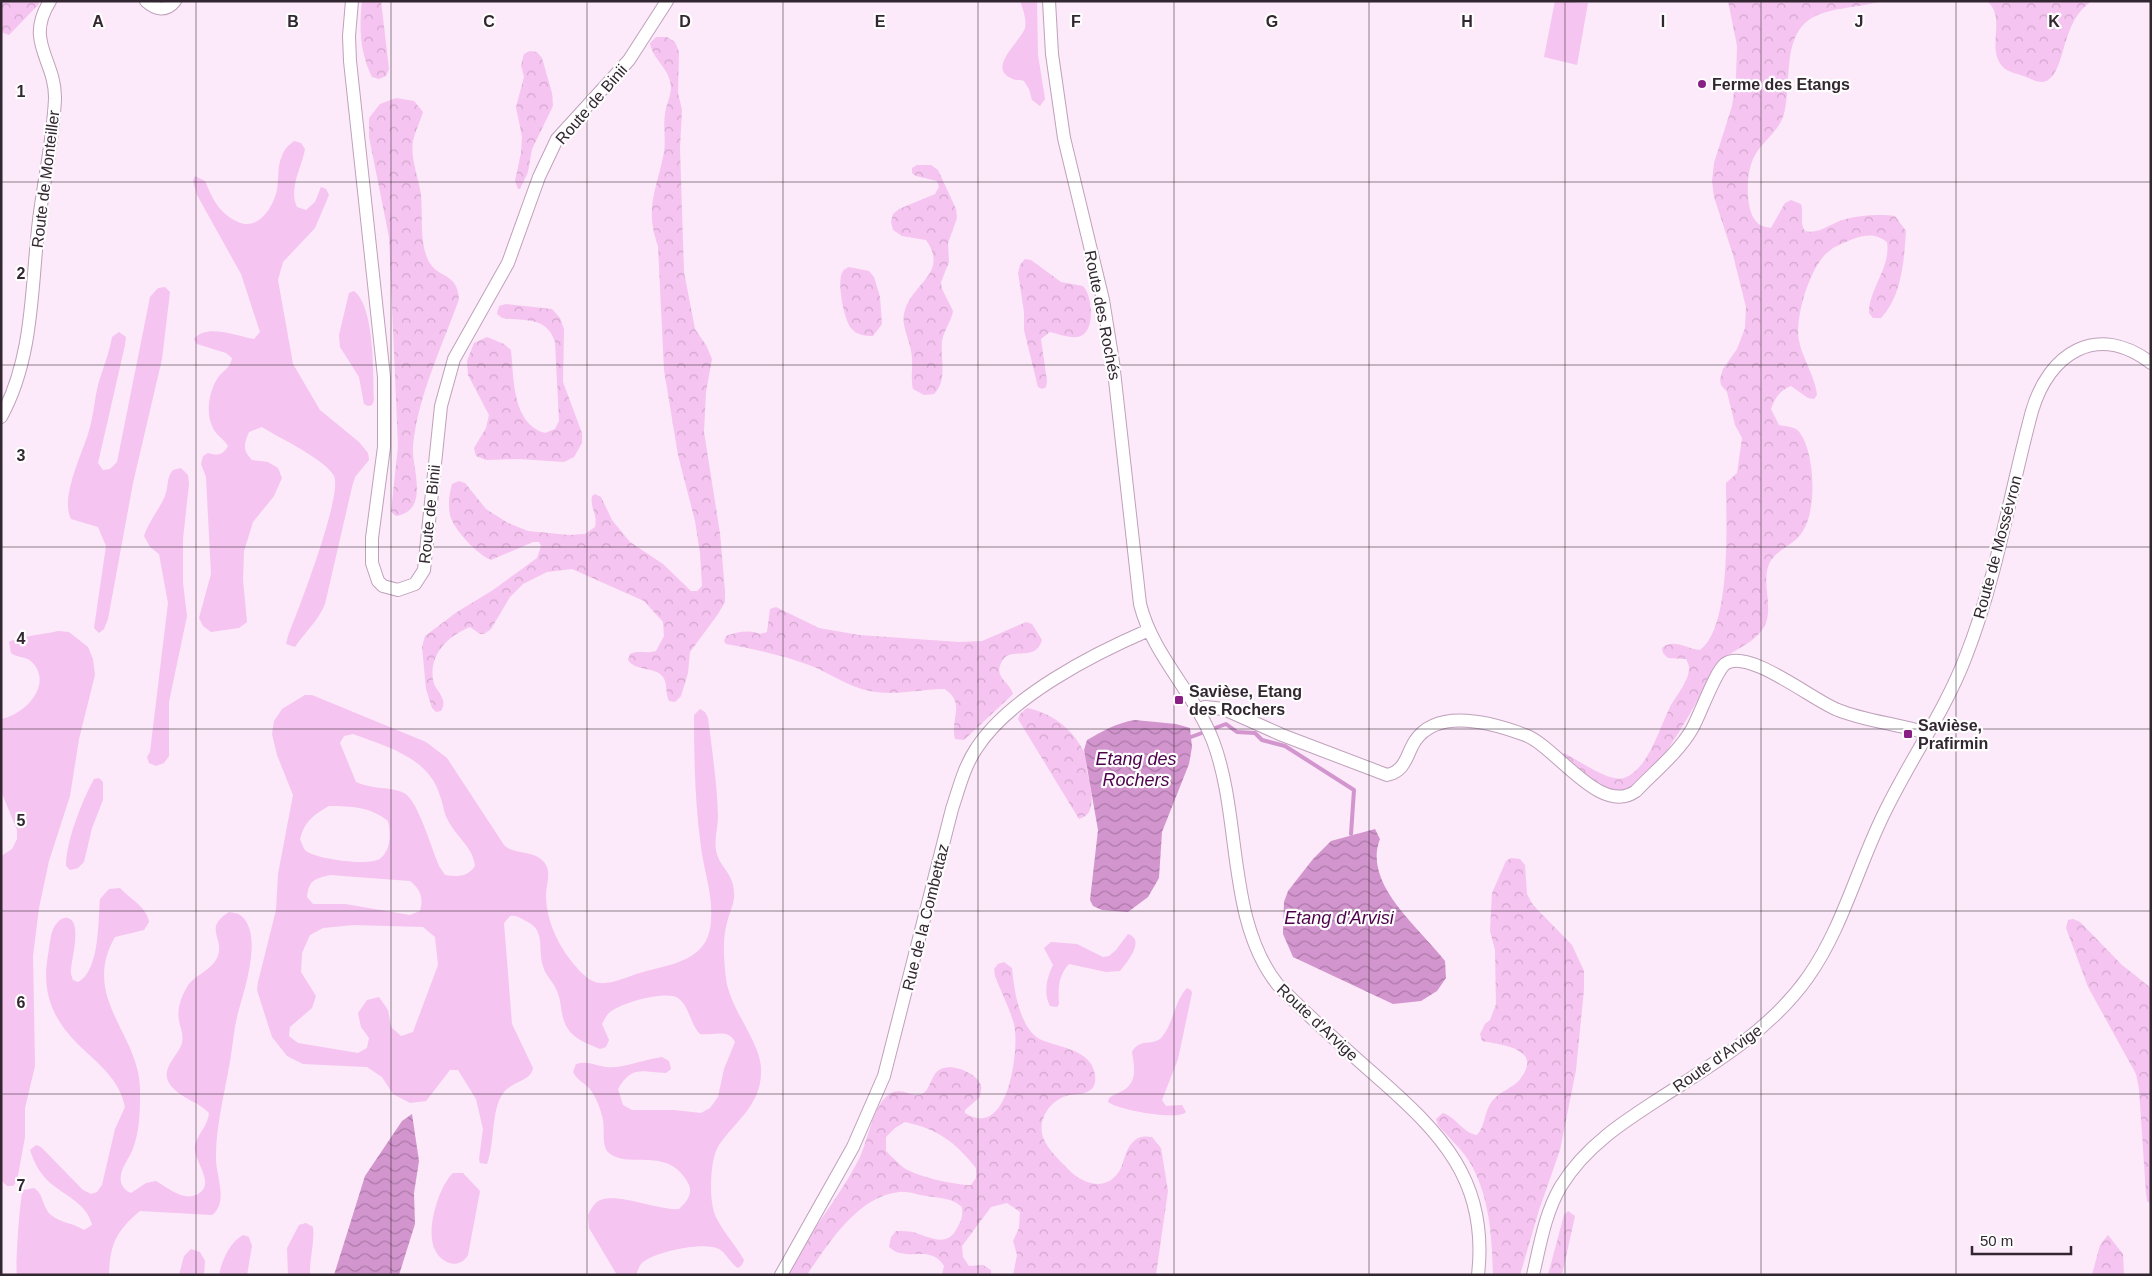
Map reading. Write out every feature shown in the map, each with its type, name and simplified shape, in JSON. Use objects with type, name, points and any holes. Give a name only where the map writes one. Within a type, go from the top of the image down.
[{"type":"street","name":"Route de Monteiller","points":[[1,417],[21,370],[31,307],[39,219],[55,102],[52,75],[40,42],[42,20],[50,1]]},
{"type":"street","points":[[146,1],[153,8],[161,10],[168,8],[175,1]]},
{"type":"street","name":"Route de Binii","points":[[352,1],[349,36],[350,61],[382,351],[385,412],[382,469],[372,538],[372,563],[378,581],[384,586],[398,590],[415,584],[424,570],[441,406],[454,359],[508,263],[539,177],[557,139],[629,60],[668,1]]},
{"type":"street","name":"Route des Rochés","points":[[1049,1],[1052,54],[1064,138],[1106,315],[1117,392],[1138,595],[1149,630],[1168,667],[1199,709]]},
{"type":"street","name":"Route de Mossévron","points":[[1881,820],[1961,668],[1980,618],[2030,417],[2043,382],[2050,371],[2066,356],[2091,346],[2107,345],[2123,348],[2151,363]]},
{"type":"street","name":"Rue de la Combettaz","points":[[781,1275],[854,1147],[884,1076],[952,809],[971,757],[991,730],[1022,701],[1087,661],[1149,630]]},
{"type":"street","points":[[1199,709],[1212,707],[1224,709],[1289,738],[1387,775],[1394,773],[1404,765],[1415,740],[1430,728],[1450,721],[1478,723],[1518,732],[1535,739],[1583,781],[1607,794],[1620,797],[1628,796],[1636,791],[1682,743],[1693,728],[1719,672],[1725,664],[1732,661],[1745,662],[1777,675],[1839,710],[1926,734]]},
{"type":"street","name":"Route d'Arvige","points":[[1199,709],[1212,740],[1225,786],[1247,918],[1256,949],[1272,978],[1285,993],[1422,1119],[1450,1150],[1467,1181],[1475,1207],[1480,1238],[1478,1275]]},
{"type":"street","name":"Route d'Arvige","points":[[1533,1275],[1554,1200],[1567,1177],[1585,1154],[1620,1125],[1757,1031],[1778,1014],[1802,985],[1821,957],[1835,929],[1881,820]]},
{"type":"green space","points":[[1,1],[38,1],[39,4],[9,35],[1,32]]},
{"type":"green space","points":[[362,1],[381,1],[389,69],[386,76],[379,79],[372,77],[363,50],[361,31]]},
{"type":"green space","points":[[1020,1],[1037,1],[1038,55],[1045,99],[1040,106],[1032,100],[1029,89],[1024,81],[1013,79],[1005,74],[1002,69],[1003,62],[1025,28],[1025,18]]},
{"type":"green space","points":[[1555,1],[1588,3],[1577,65],[1544,57]]},
{"type":"green space","points":[[1728,1],[1881,1],[1822,14],[1805,23],[1798,32],[1790,55],[1786,106],[1783,117],[1751,163],[1748,180],[1748,198],[1755,220],[1764,227],[1771,228],[1785,203],[1791,200],[1801,204],[1802,224],[1805,231],[1810,232],[1858,217],[1895,216],[1906,231],[1903,265],[1898,288],[1888,309],[1881,318],[1873,318],[1869,313],[1872,295],[1886,261],[1887,242],[1873,236],[1853,239],[1830,250],[1815,269],[1801,307],[1798,331],[1801,348],[1814,381],[1817,395],[1814,399],[1808,398],[1791,386],[1778,395],[1771,409],[1779,425],[1791,427],[1800,433],[1809,454],[1812,496],[1808,521],[1800,536],[1770,562],[1766,577],[1767,618],[1760,632],[1747,644],[1719,663],[1675,739],[1648,773],[1635,785],[1621,790],[1613,790],[1604,788],[1588,779],[1560,756],[1564,753],[1594,770],[1618,779],[1633,773],[1653,746],[1671,705],[1689,672],[1686,659],[1668,658],[1663,653],[1662,648],[1666,645],[1675,644],[1700,650],[1710,638],[1718,619],[1722,597],[1726,546],[1726,483],[1737,473],[1742,438],[1735,425],[1727,392],[1721,385],[1720,379],[1723,369],[1737,349],[1745,328],[1746,307],[1733,255],[1714,197],[1712,181],[1714,163],[1732,106],[1736,78],[1737,46]]},
{"type":"green space","points":[[1987,1],[2092,1],[2082,9],[2069,31],[2054,74],[2048,80],[2042,82],[2010,71],[2002,66],[1998,58],[1995,42],[1996,16],[1993,8]]},
{"type":"green space","points":[[656,37],[667,37],[675,42],[679,52],[678,93],[682,110],[680,148],[684,272],[695,329],[706,345],[712,359],[706,392],[704,432],[720,533],[725,602],[690,652],[688,673],[681,696],[675,702],[669,701],[663,677],[660,674],[631,664],[628,660],[630,654],[633,653],[656,651],[664,636],[663,622],[644,601],[572,569],[547,572],[523,584],[510,597],[491,629],[484,634],[480,634],[470,627],[454,635],[442,647],[434,662],[433,671],[434,684],[443,699],[441,711],[436,712],[432,708],[426,689],[422,647],[425,636],[537,558],[541,546],[539,542],[533,542],[491,560],[480,553],[467,541],[452,521],[449,503],[452,484],[459,481],[465,483],[486,509],[508,523],[528,531],[569,535],[585,534],[595,527],[596,518],[592,496],[595,494],[601,497],[612,520],[630,542],[663,564],[691,591],[697,591],[702,586],[700,553],[695,521],[678,455],[664,370],[658,246],[652,220],[652,209],[664,152],[664,119],[671,87],[668,74],[651,49],[650,43]]},
{"type":"green space","points":[[530,51],[537,52],[542,58],[552,93],[553,106],[532,149],[528,172],[520,189],[518,189],[515,181],[521,153],[522,137],[516,107],[524,77],[521,65],[524,54]]},
{"type":"green space","points":[[396,98],[414,101],[423,112],[412,148],[421,195],[423,244],[432,266],[455,284],[459,299],[420,408],[413,446],[417,487],[416,497],[413,505],[407,512],[396,516],[391,512],[398,446],[389,237],[369,137],[369,118],[380,104]]},
{"type":"green space","points":[[294,141],[301,143],[305,149],[295,185],[294,193],[297,207],[306,210],[315,202],[321,187],[326,189],[329,195],[315,228],[283,262],[278,280],[293,364],[320,410],[359,442],[368,453],[369,460],[355,477],[325,604],[319,616],[295,647],[286,644],[326,528],[335,487],[334,476],[329,469],[312,456],[262,427],[249,432],[245,443],[245,450],[252,460],[268,462],[278,468],[282,478],[274,496],[253,522],[244,551],[243,580],[247,622],[239,628],[211,632],[203,626],[199,618],[211,574],[206,477],[201,464],[203,456],[208,453],[220,454],[228,446],[213,428],[209,416],[209,402],[219,376],[229,366],[232,358],[226,353],[197,344],[194,339],[199,334],[214,331],[254,339],[260,332],[241,274],[197,195],[193,181],[195,176],[205,181],[217,205],[231,218],[245,224],[258,221],[272,204],[277,190],[280,160],[285,149]]},
{"type":"green space","points":[[917,165],[931,165],[938,170],[956,209],[957,218],[948,243],[949,262],[941,282],[942,289],[953,311],[942,341],[941,382],[934,394],[924,395],[913,389],[912,356],[904,325],[904,315],[909,301],[932,270],[934,261],[932,251],[926,240],[902,236],[893,230],[891,222],[893,214],[899,209],[935,194],[939,187],[937,181],[916,176],[912,173],[912,168]]},
{"type":"green space","points":[[1025,259],[1031,260],[1061,282],[1083,286],[1091,306],[1090,323],[1083,335],[1071,337],[1050,332],[1041,339],[1047,381],[1046,387],[1042,389],[1038,387],[1024,330],[1024,312],[1018,273],[1020,265]]},
{"type":"green space","points":[[849,267],[869,271],[874,277],[880,297],[882,324],[873,336],[858,334],[848,324],[840,283],[843,271]]},
{"type":"green space","points":[[165,287],[170,292],[162,359],[133,483],[108,619],[104,629],[99,633],[94,628],[106,546],[98,527],[71,519],[68,509],[68,497],[88,433],[98,385],[112,337],[119,332],[126,337],[125,345],[98,463],[103,470],[110,469],[117,462],[150,297],[158,288]]},
{"type":"green space","points":[[354,291],[361,299],[366,311],[372,342],[374,400],[372,405],[368,406],[364,404],[359,377],[340,347],[339,335],[349,293]]},
{"type":"green space","points":[[506,304],[552,309],[560,318],[564,329],[563,382],[582,433],[582,443],[574,457],[564,462],[519,459],[486,460],[476,456],[474,448],[486,428],[489,415],[468,375],[467,361],[474,343],[487,337],[504,344],[511,350],[514,387],[526,420],[534,428],[545,433],[555,429],[559,421],[555,342],[547,328],[541,324],[534,321],[502,318],[497,314],[499,306]]},
{"type":"green space","points":[[181,468],[188,475],[189,484],[183,539],[183,583],[187,616],[169,702],[169,756],[164,763],[156,766],[149,763],[147,757],[150,752],[168,603],[159,554],[150,547],[144,536],[165,496],[171,473],[173,470]]},
{"type":"green space","points":[[776,607],[819,628],[859,635],[959,642],[982,641],[1026,622],[1032,624],[1042,640],[1039,647],[1034,651],[1010,655],[1005,658],[999,668],[1001,676],[1013,694],[964,740],[955,739],[955,700],[945,689],[894,693],[876,692],[850,685],[799,661],[726,644],[724,641],[726,636],[734,633],[748,631],[760,634],[767,632],[770,609]]},
{"type":"green space","points":[[58,631],[69,632],[88,647],[93,659],[95,675],[79,739],[70,796],[49,861],[39,908],[33,956],[35,1066],[25,1108],[25,1137],[17,1181],[13,1186],[7,1186],[1,1180],[1,856],[12,849],[17,839],[17,830],[1,791],[1,719],[19,712],[27,705],[38,689],[40,680],[38,671],[32,662],[11,653],[9,642]]},
{"type":"green space","points":[[305,695],[312,695],[426,742],[447,758],[504,845],[514,851],[537,857],[546,865],[548,876],[547,906],[552,928],[563,949],[576,967],[584,975],[597,983],[611,982],[683,960],[698,951],[708,935],[711,922],[711,901],[699,831],[694,748],[694,715],[700,709],[705,712],[708,718],[717,791],[716,850],[720,861],[732,880],[734,894],[734,901],[724,936],[726,979],[733,1002],[755,1046],[761,1067],[761,1080],[758,1091],[748,1110],[719,1145],[712,1168],[711,1187],[714,1212],[719,1223],[744,1260],[742,1265],[738,1268],[719,1249],[702,1246],[656,1255],[641,1264],[636,1275],[617,1275],[589,1228],[588,1215],[594,1205],[604,1199],[614,1198],[670,1209],[679,1209],[690,1194],[690,1187],[680,1171],[670,1165],[660,1161],[627,1160],[609,1153],[605,1146],[603,1120],[598,1103],[589,1088],[573,1072],[576,1064],[580,1063],[612,1067],[662,1057],[669,1061],[671,1069],[666,1073],[638,1072],[628,1076],[623,1081],[618,1089],[623,1105],[632,1110],[674,1110],[701,1113],[710,1108],[718,1097],[724,1069],[735,1042],[729,1035],[700,1034],[682,1002],[672,996],[642,999],[613,1010],[606,1016],[602,1024],[609,1040],[606,1047],[600,1049],[582,1041],[571,1033],[565,1024],[560,999],[543,966],[539,934],[531,924],[519,917],[510,916],[504,923],[512,1024],[533,1068],[528,1076],[510,1087],[502,1095],[496,1110],[487,1164],[480,1163],[479,1159],[483,1129],[476,1099],[458,1070],[450,1070],[426,1101],[410,1103],[393,1094],[382,1077],[367,1067],[303,1064],[287,1056],[272,1037],[257,990],[276,910],[278,874],[293,795],[277,755],[272,734],[274,721],[282,709]],"holes":[[[353,734],[393,749],[417,763],[427,772],[442,800],[450,824],[472,854],[475,866],[472,870],[462,875],[445,875],[439,866],[424,826],[409,797],[393,789],[369,786],[356,782],[340,743],[344,736]],[[329,806],[345,806],[368,810],[381,816],[388,821],[390,831],[387,850],[381,858],[366,862],[330,859],[305,850],[300,839],[304,828],[314,815]],[[330,875],[410,881],[420,894],[422,902],[420,911],[410,915],[345,904],[313,904],[307,897],[309,887],[316,879]],[[354,925],[423,927],[435,937],[438,965],[413,1032],[401,1036],[391,1027],[388,1010],[379,997],[367,1000],[358,1013],[361,1027],[369,1038],[367,1048],[358,1053],[298,1043],[289,1036],[290,1027],[312,1008],[316,996],[301,972],[302,953],[310,935],[323,928]]]},
{"type":"green space","points":[[1027,708],[1044,713],[1066,727],[1083,750],[1092,799],[1089,812],[1085,816],[1079,819],[1018,719],[1020,714]]},
{"type":"green space","points":[[99,778],[103,782],[103,800],[92,828],[84,862],[78,868],[70,870],[66,866],[72,833],[89,788],[94,779]]},
{"type":"green space","points":[[1511,858],[1520,859],[1525,865],[1527,894],[1533,905],[1572,945],[1584,971],[1584,989],[1576,1070],[1560,1150],[1539,1210],[1520,1275],[1493,1275],[1489,1219],[1483,1192],[1469,1160],[1438,1125],[1436,1119],[1443,1113],[1472,1134],[1477,1135],[1482,1127],[1490,1104],[1499,1094],[1521,1078],[1526,1068],[1527,1060],[1523,1054],[1508,1047],[1482,1041],[1480,1034],[1485,1024],[1490,1020],[1496,1004],[1495,950],[1490,931],[1492,893],[1506,861]]},
{"type":"green space","points":[[120,888],[142,908],[149,922],[144,930],[115,937],[106,959],[104,979],[114,1015],[131,1051],[137,1070],[140,1090],[140,1113],[135,1143],[121,1178],[123,1186],[131,1193],[146,1183],[156,1181],[176,1193],[187,1196],[198,1194],[203,1189],[205,1178],[195,1151],[195,1145],[207,1122],[209,1113],[176,1091],[168,1081],[167,1075],[170,1064],[182,1043],[183,1037],[179,1020],[180,1003],[190,983],[211,966],[217,958],[219,945],[216,929],[221,918],[229,912],[239,914],[247,924],[251,935],[250,964],[236,1022],[217,1134],[216,1161],[221,1197],[220,1204],[212,1215],[140,1211],[125,1225],[116,1239],[111,1255],[109,1275],[17,1275],[18,1232],[23,1190],[34,1188],[41,1197],[48,1212],[59,1220],[84,1230],[92,1225],[89,1217],[80,1205],[45,1178],[37,1167],[30,1150],[36,1145],[41,1147],[83,1190],[91,1194],[97,1192],[102,1185],[115,1129],[125,1107],[119,1089],[114,1082],[103,1068],[64,1029],[52,1007],[46,983],[48,955],[55,926],[64,918],[68,918],[73,922],[75,942],[71,972],[73,980],[78,982],[85,976],[94,956],[100,899],[109,889]]},
{"type":"green space","points":[[2073,919],[2080,922],[2122,965],[2151,988],[2151,1204],[2147,1201],[2146,1194],[2139,1089],[2136,1074],[2088,987],[2066,928],[2068,920]]},
{"type":"green space","points":[[1128,934],[1133,937],[1135,946],[1120,971],[1106,972],[1069,964],[1063,973],[1060,983],[1059,1004],[1057,1007],[1050,1006],[1047,986],[1053,965],[1044,948],[1051,942],[1077,944],[1103,957],[1109,956]]},
{"type":"green space","points":[[1004,962],[1012,968],[1014,988],[1020,1010],[1029,1029],[1044,1041],[1082,1055],[1091,1064],[1094,1071],[1095,1082],[1092,1089],[1086,1093],[1059,1099],[1046,1112],[1043,1119],[1042,1134],[1053,1153],[1074,1175],[1096,1184],[1110,1181],[1116,1176],[1129,1147],[1138,1138],[1152,1137],[1161,1148],[1168,1191],[1156,1275],[1013,1275],[1017,1255],[1013,1241],[1019,1228],[1020,1212],[1007,1203],[991,1207],[962,1246],[963,1257],[969,1266],[983,1265],[991,1270],[991,1275],[942,1275],[944,1266],[940,1260],[930,1255],[897,1252],[889,1247],[891,1237],[896,1231],[902,1231],[942,1240],[947,1238],[952,1235],[959,1224],[962,1217],[962,1207],[946,1199],[899,1192],[884,1195],[870,1202],[857,1212],[835,1236],[807,1275],[785,1275],[857,1163],[877,1109],[887,1096],[897,1091],[917,1095],[922,1094],[927,1090],[936,1072],[950,1067],[969,1073],[979,1081],[981,1086],[980,1097],[965,1110],[965,1113],[979,1118],[991,1115],[1000,1106],[1012,1075],[1015,1030],[995,976],[994,969],[998,964]],"holes":[[[905,1122],[917,1125],[945,1138],[961,1151],[976,1168],[976,1178],[971,1185],[937,1180],[910,1171],[904,1168],[886,1151],[886,1137],[895,1128]]]},
{"type":"green space","points":[[1187,988],[1192,993],[1178,1059],[1162,1100],[1166,1106],[1182,1105],[1186,1112],[1161,1115],[1123,1108],[1108,1102],[1109,1098],[1124,1090],[1131,1082],[1134,1072],[1132,1052],[1135,1047],[1162,1037],[1179,999]]},
{"type":"green space","points":[[453,1173],[463,1173],[480,1191],[468,1255],[460,1263],[455,1264],[442,1259],[432,1242],[435,1209],[443,1188]]},
{"type":"green space","points":[[1568,1211],[1575,1216],[1562,1275],[1548,1275],[1564,1215]]},
{"type":"green space","points":[[306,1223],[313,1227],[310,1275],[288,1275],[287,1248],[299,1225]]},
{"type":"green space","points":[[243,1235],[249,1237],[252,1246],[247,1275],[219,1275],[227,1252],[234,1242]]},
{"type":"green space","points":[[2108,1235],[2123,1254],[2124,1275],[2092,1275],[2100,1245]]},
{"type":"green space","points":[[191,1249],[200,1252],[205,1261],[204,1275],[179,1275],[184,1256]]},
{"type":"water","name":"Etang des Rochers","points":[[1135,720],[1176,724],[1190,728],[1192,747],[1189,764],[1162,832],[1159,878],[1148,897],[1128,912],[1102,910],[1093,906],[1090,900],[1098,830],[1084,750],[1087,740],[1116,725]]},
{"type":"water","name":"Etang d'Arvisi","points":[[1375,829],[1380,839],[1377,856],[1379,873],[1386,889],[1409,920],[1445,961],[1446,978],[1437,991],[1421,1001],[1393,1004],[1293,957],[1283,934],[1284,902],[1288,891],[1313,859],[1331,841]]},
{"type":"water","points":[[412,1114],[419,1161],[414,1193],[415,1224],[399,1275],[334,1275],[365,1176],[402,1121]]},
{"type":"waterway","points":[[1191,737],[1226,724],[1237,732],[1255,733],[1262,740],[1285,746],[1354,790],[1351,834]]},
{"type":"place","name":"Ferme des Etangs","points":[[1702,84]]},
{"type":"place","name":"Savièse, Etang des Rochers","points":[[1179,700]]},
{"type":"place","name":"Savièse, Prafirmin","points":[[1908,734]]}]
